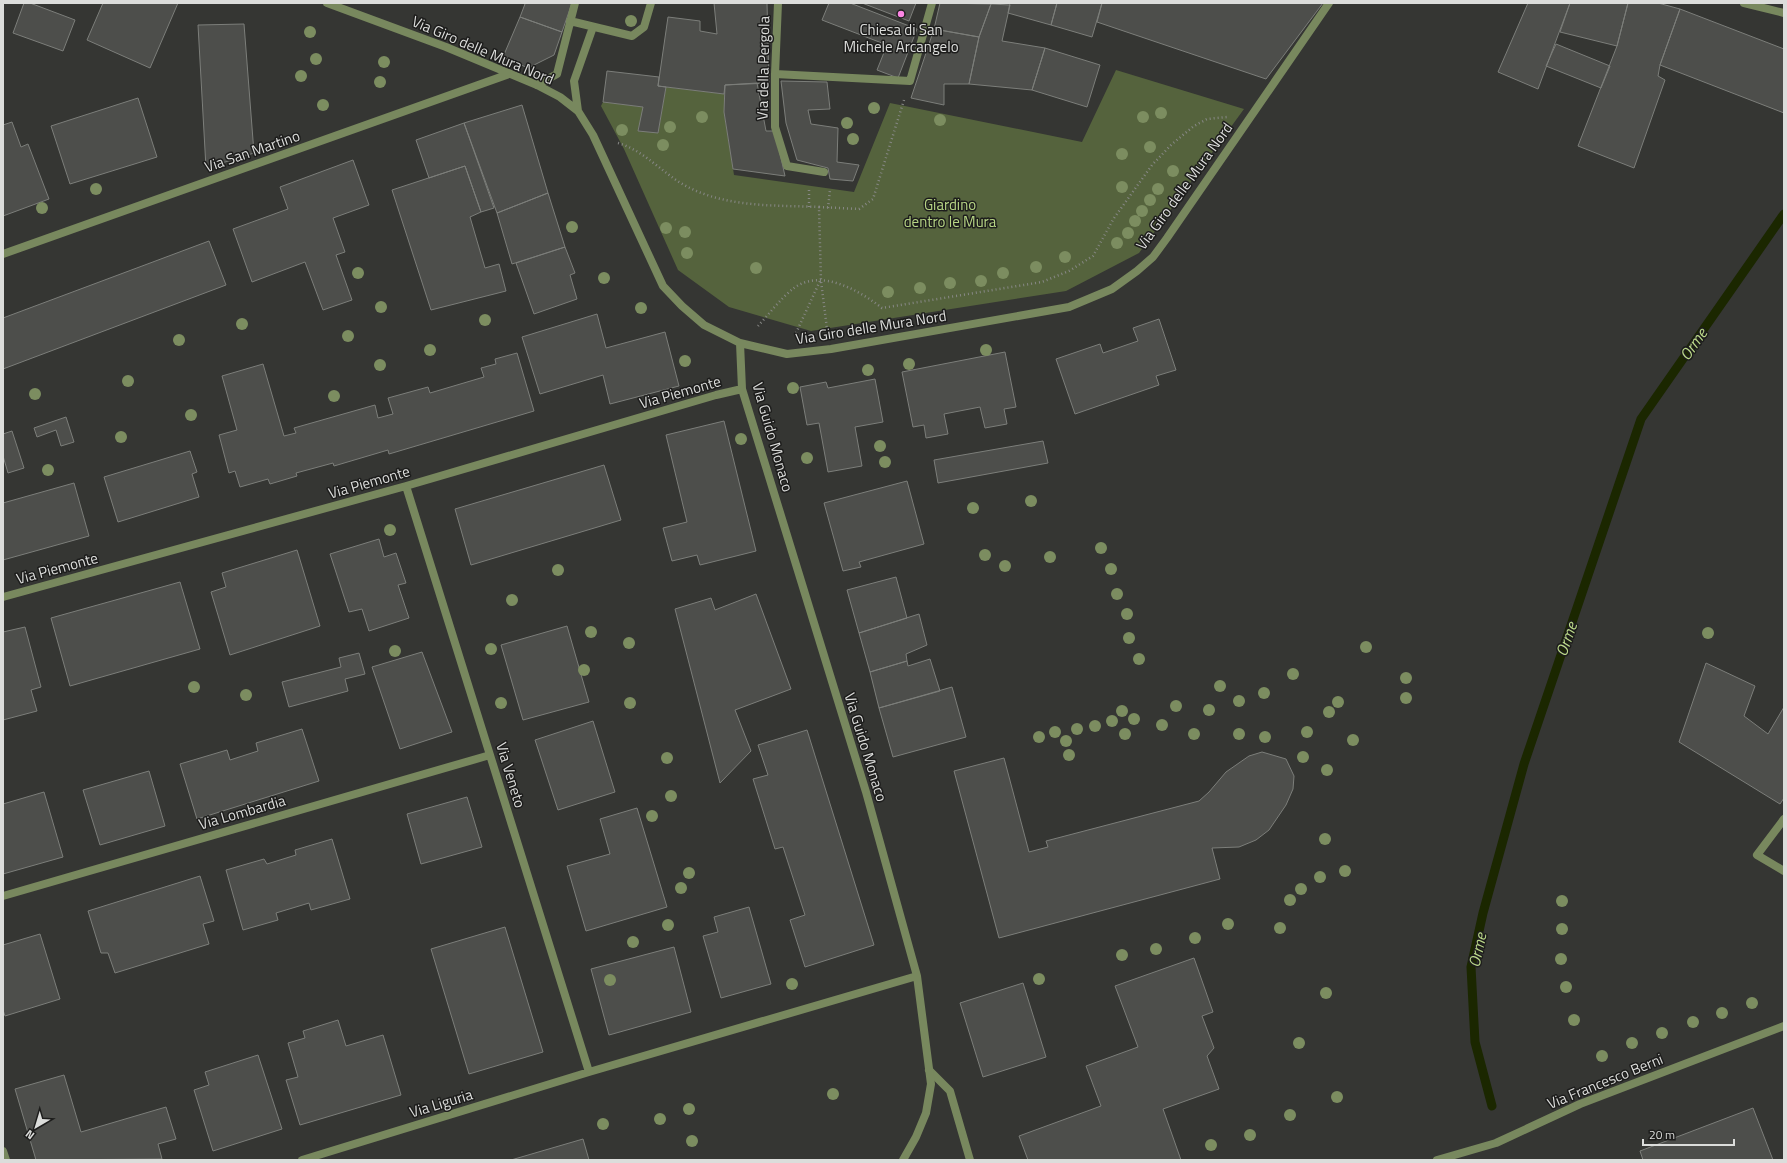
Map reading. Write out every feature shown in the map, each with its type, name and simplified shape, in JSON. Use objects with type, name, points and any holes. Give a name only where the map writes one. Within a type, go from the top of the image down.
[{"type":"street","name":"Via Giro delle Mura Nord","points":[[327,3],[446,48],[537,85],[560,97],[578,111],[593,135],[664,286],[682,306],[704,325],[740,343],[787,354],[831,349],[1069,307],[1112,289],[1153,257],[1329,3]]},
{"type":"street","points":[[537,85],[557,74],[575,3]]},
{"type":"street","points":[[570,21],[632,36],[644,27],[651,3]]},
{"type":"street","name":"Via della Pergola","points":[[778,3],[775,74],[775,127],[787,166],[824,172]]},
{"type":"street","points":[[775,74],[910,82],[932,3]]},
{"type":"street","points":[[1744,3],[1784,14]]},
{"type":"street","points":[[578,111],[574,82],[593,27]]},
{"type":"street","name":"Via San Martino","points":[[3,254],[509,74]]},
{"type":"street","name":"Via Guido Monaco","points":[[740,343],[742,389],[864,785],[917,976],[931,1084],[926,1113],[916,1138],[903,1160]]},
{"type":"street","name":"Via Piemonte","points":[[3,597],[406,486],[716,395],[742,389]]},
{"type":"street","name":"Via Veneto","points":[[406,486],[589,1072]]},
{"type":"street","name":"Via Lombardia","points":[[3,896],[490,756]]},
{"type":"street","points":[[1784,819],[1757,855],[1784,871]]},
{"type":"street","name":"Via Liguria","points":[[302,1160],[589,1072],[917,976]]},
{"type":"street","name":"Via Francesco Berni","points":[[1438,1160],[1496,1143],[1600,1096],[1784,1026]]},
{"type":"street","points":[[929,1070],[950,1091],[970,1160]]},
{"type":"street","points":[[3,1151],[6,1160]]},
{"type":"path","points":[[593,135],[630,146],[680,183],[710,196],[760,206],[819,207],[859,210],[873,199],[910,82]]},
{"type":"path","points":[[740,343],[795,288],[810,281],[837,284],[868,297],[882,308],[1042,282],[1069,271],[1093,256],[1114,218],[1152,165],[1188,130],[1207,119],[1224,116],[1236,118],[1246,123]]},
{"type":"path","points":[[828,186],[830,187],[828,208]]},
{"type":"path","points":[[808,207],[809,190]]},
{"type":"path","points":[[819,207],[820,281],[831,349]]},
{"type":"path","points":[[787,354],[820,281]]},
{"type":"green space","name":"Giardino dentro le Mura","points":[[1116,70],[1244,109],[1139,253],[1066,291],[811,331],[729,307],[678,270],[624,149],[601,106],[603,102],[643,107],[658,133],[666,87],[724,94],[724,112],[734,175],[854,192],[890,103],[1082,142]]},
{"type":"building","points":[[24,3],[30,3],[75,20],[63,51],[13,33]]},
{"type":"building","points":[[103,3],[178,3],[150,68],[87,40]]},
{"type":"building","points":[[522,3],[572,3],[562,32],[520,17],[525,4]]},
{"type":"building","points":[[714,3],[767,3],[769,83],[725,85],[724,94],[658,86],[668,17],[700,21],[700,31],[717,34]]},
{"type":"building","points":[[829,3],[850,3],[917,29],[898,78],[877,70],[887,45],[822,20]]},
{"type":"building","name":"Chiesa di San Michele Arcangelo","points":[[862,3],[916,3],[909,21]]},
{"type":"building","points":[[940,3],[991,4],[979,37],[934,29]]},
{"type":"building","points":[[1010,3],[1057,3],[1051,25],[1008,13]]},
{"type":"building","points":[[1057,3],[1102,3],[1092,37],[1051,25]]},
{"type":"building","points":[[1102,3],[1323,3],[1266,79],[1097,22]]},
{"type":"building","points":[[1528,3],[1570,3],[1538,89],[1498,72]]},
{"type":"building","points":[[1570,3],[1628,3],[1617,46],[1560,32]]},
{"type":"building","points":[[1628,3],[1658,3],[1680,9],[1660,65],[1658,76],[1665,80],[1634,168],[1578,146],[1617,46]]},
{"type":"building","points":[[991,4],[1010,5],[1002,41],[1045,48],[1032,90],[969,84],[979,37]]},
{"type":"building","points":[[1680,9],[1784,49],[1784,113],[1660,65]]},
{"type":"building","points":[[520,17],[562,32],[554,55],[528,68],[503,57]]},
{"type":"building","points":[[244,24],[254,153],[206,168],[198,25]]},
{"type":"building","points":[[934,29],[979,37],[969,84],[944,84],[944,105],[911,98]]},
{"type":"building","points":[[1556,44],[1610,66],[1601,88],[1546,66]]},
{"type":"building","points":[[1045,48],[1100,65],[1087,107],[1032,90]]},
{"type":"building","points":[[607,71],[659,77],[658,86],[666,87],[658,133],[638,131],[643,107],[603,102]]},
{"type":"building","points":[[781,81],[827,82],[830,109],[808,110],[811,124],[838,128],[837,162],[859,165],[853,181],[830,179],[828,168],[797,160],[786,123]]},
{"type":"building","points":[[757,83],[766,131],[775,131],[785,176],[733,169],[724,112],[725,85]]},
{"type":"building","points":[[138,98],[157,157],[70,184],[51,126]]},
{"type":"building","points":[[522,105],[548,193],[497,213],[464,123]]},
{"type":"building","points":[[12,122],[21,147],[28,144],[49,199],[3,216],[3,125]]},
{"type":"building","points":[[464,123],[494,208],[481,212],[465,166],[429,178],[416,140]]},
{"type":"building","points":[[353,160],[369,205],[333,218],[345,252],[336,255],[352,300],[323,310],[305,262],[252,282],[233,229],[288,209],[280,187]]},
{"type":"building","points":[[465,166],[481,212],[470,217],[485,268],[499,264],[506,291],[431,310],[392,190]]},
{"type":"building","points":[[548,193],[565,247],[512,264],[497,213]]},
{"type":"building","points":[[209,241],[226,285],[3,369],[3,318]]},
{"type":"building","points":[[565,247],[575,273],[570,275],[577,299],[534,314],[516,263]]},
{"type":"building","points":[[597,314],[606,348],[665,332],[679,386],[610,404],[603,375],[540,394],[522,337]]},
{"type":"building","points":[[1159,319],[1176,370],[1156,376],[1159,385],[1075,414],[1056,359],[1100,344],[1103,353],[1138,341],[1133,328]]},
{"type":"building","points":[[1005,352],[1016,407],[1004,409],[1007,424],[985,428],[980,407],[944,414],[948,434],[926,438],[924,425],[913,427],[902,372]]},
{"type":"building","points":[[517,353],[534,411],[389,454],[388,450],[334,466],[333,463],[296,473],[297,476],[270,484],[268,479],[240,487],[235,471],[229,473],[219,435],[237,430],[222,376],[263,364],[284,436],[296,433],[294,428],[375,405],[378,418],[393,414],[388,398],[428,387],[430,393],[484,377],[481,368],[496,364],[495,359]]},
{"type":"building","points":[[875,379],[883,422],[855,427],[862,466],[828,472],[819,423],[807,425],[800,387],[826,382],[828,388]]},
{"type":"building","points":[[66,417],[74,442],[61,446],[56,430],[37,437],[34,428]]},
{"type":"building","points":[[724,421],[756,551],[700,565],[697,555],[672,561],[663,528],[687,522],[666,435]]},
{"type":"building","points":[[12,431],[24,468],[8,473],[3,456],[3,434]]},
{"type":"building","points":[[1043,441],[1048,463],[938,483],[934,460]]},
{"type":"building","points":[[190,451],[197,472],[192,474],[199,497],[118,522],[104,477]]},
{"type":"building","points":[[604,465],[621,520],[471,565],[455,509]]},
{"type":"building","points":[[907,481],[924,544],[859,562],[861,567],[843,571],[824,503]]},
{"type":"building","points":[[74,483],[89,536],[3,560],[3,503]]},
{"type":"building","points":[[379,539],[384,557],[396,553],[406,583],[398,585],[409,618],[369,631],[362,609],[349,612],[330,554]]},
{"type":"building","points":[[297,550],[320,626],[230,655],[211,592],[226,587],[222,573]]},
{"type":"building","points":[[896,577],[907,618],[859,633],[847,590]]},
{"type":"building","points":[[180,582],[200,649],[70,686],[51,618]]},
{"type":"building","points":[[756,594],[791,689],[735,710],[751,751],[720,783],[675,609],[711,598],[715,610]]},
{"type":"building","points":[[919,614],[927,645],[906,654],[907,661],[870,672],[859,633]]},
{"type":"building","points":[[567,626],[589,702],[523,720],[501,645]]},
{"type":"building","points":[[25,627],[41,687],[31,690],[37,711],[3,720],[3,632]]},
{"type":"building","points":[[422,652],[452,732],[400,749],[372,667]]},
{"type":"building","points":[[359,653],[365,674],[345,679],[348,691],[289,707],[282,682],[341,667],[339,658]]},
{"type":"building","points":[[930,659],[940,691],[879,708],[870,672],[907,661],[908,666]]},
{"type":"building","points":[[1706,663],[1755,686],[1744,716],[1768,734],[1784,707],[1784,798],[1780,804],[1679,742]]},
{"type":"building","points":[[952,687],[966,737],[893,757],[879,708]]},
{"type":"building","points":[[593,721],[615,792],[558,810],[535,740]]},
{"type":"building","points":[[302,729],[319,781],[197,819],[180,764],[227,750],[230,760],[258,751],[256,743]]},
{"type":"building","points":[[807,730],[874,945],[805,967],[790,920],[805,915],[783,847],[775,849],[753,779],[768,775],[758,745]]},
{"type":"building","points":[[1262,752],[1286,759],[1294,776],[1293,789],[1286,805],[1269,830],[1256,840],[1239,847],[1212,848],[1220,879],[999,938],[954,771],[1004,758],[1029,852],[1048,847],[1046,841],[1199,801],[1226,772],[1249,756]]},
{"type":"building","points":[[149,771],[165,826],[100,845],[83,790]]},
{"type":"building","points":[[44,792],[63,857],[3,874],[3,804]]},
{"type":"building","points":[[467,797],[482,847],[421,864],[407,814]]},
{"type":"building","points":[[637,808],[667,907],[586,931],[567,866],[610,854],[600,819]]},
{"type":"building","points":[[332,839],[350,899],[311,910],[309,903],[276,913],[278,920],[243,930],[226,870],[264,859],[267,864],[296,855],[295,850]]},
{"type":"building","points":[[200,876],[214,921],[203,924],[209,944],[115,973],[108,953],[101,953],[88,911]]},
{"type":"building","points":[[749,907],[771,984],[721,998],[703,936],[718,932],[714,917]]},
{"type":"building","points":[[505,927],[543,1052],[469,1074],[431,949]]},
{"type":"building","points":[[40,934],[60,999],[5,1016],[3,1010],[3,945]]},
{"type":"building","points":[[674,947],[691,1012],[609,1035],[591,969]]},
{"type":"building","points":[[1194,958],[1213,1012],[1202,1016],[1214,1048],[1207,1056],[1219,1089],[1163,1109],[1181,1160],[1028,1160],[1019,1136],[1101,1106],[1086,1066],[1138,1047],[1115,986]]},
{"type":"building","points":[[1023,983],[1046,1057],[983,1077],[960,1003]]},
{"type":"building","points":[[338,1020],[346,1046],[383,1035],[401,1095],[300,1125],[286,1080],[298,1077],[288,1043],[305,1038],[303,1031]]},
{"type":"building","points":[[258,1055],[282,1129],[213,1151],[194,1090],[209,1085],[205,1072]]},
{"type":"building","points":[[64,1075],[81,1132],[166,1107],[176,1139],[158,1144],[162,1159],[36,1160],[15,1089]]},
{"type":"building","points":[[1753,1108],[1773,1160],[1643,1160],[1640,1151]]},
{"type":"building","points":[[583,1139],[589,1160],[511,1160]]},
{"type":"waterway","name":"Orme","points":[[1492,1106],[1475,1042],[1471,967],[1483,913],[1524,764],[1641,419],[1784,214]]},
{"type":"place","name":"Chiesa di San Michele Arcangelo","points":[[901,14]]}]
